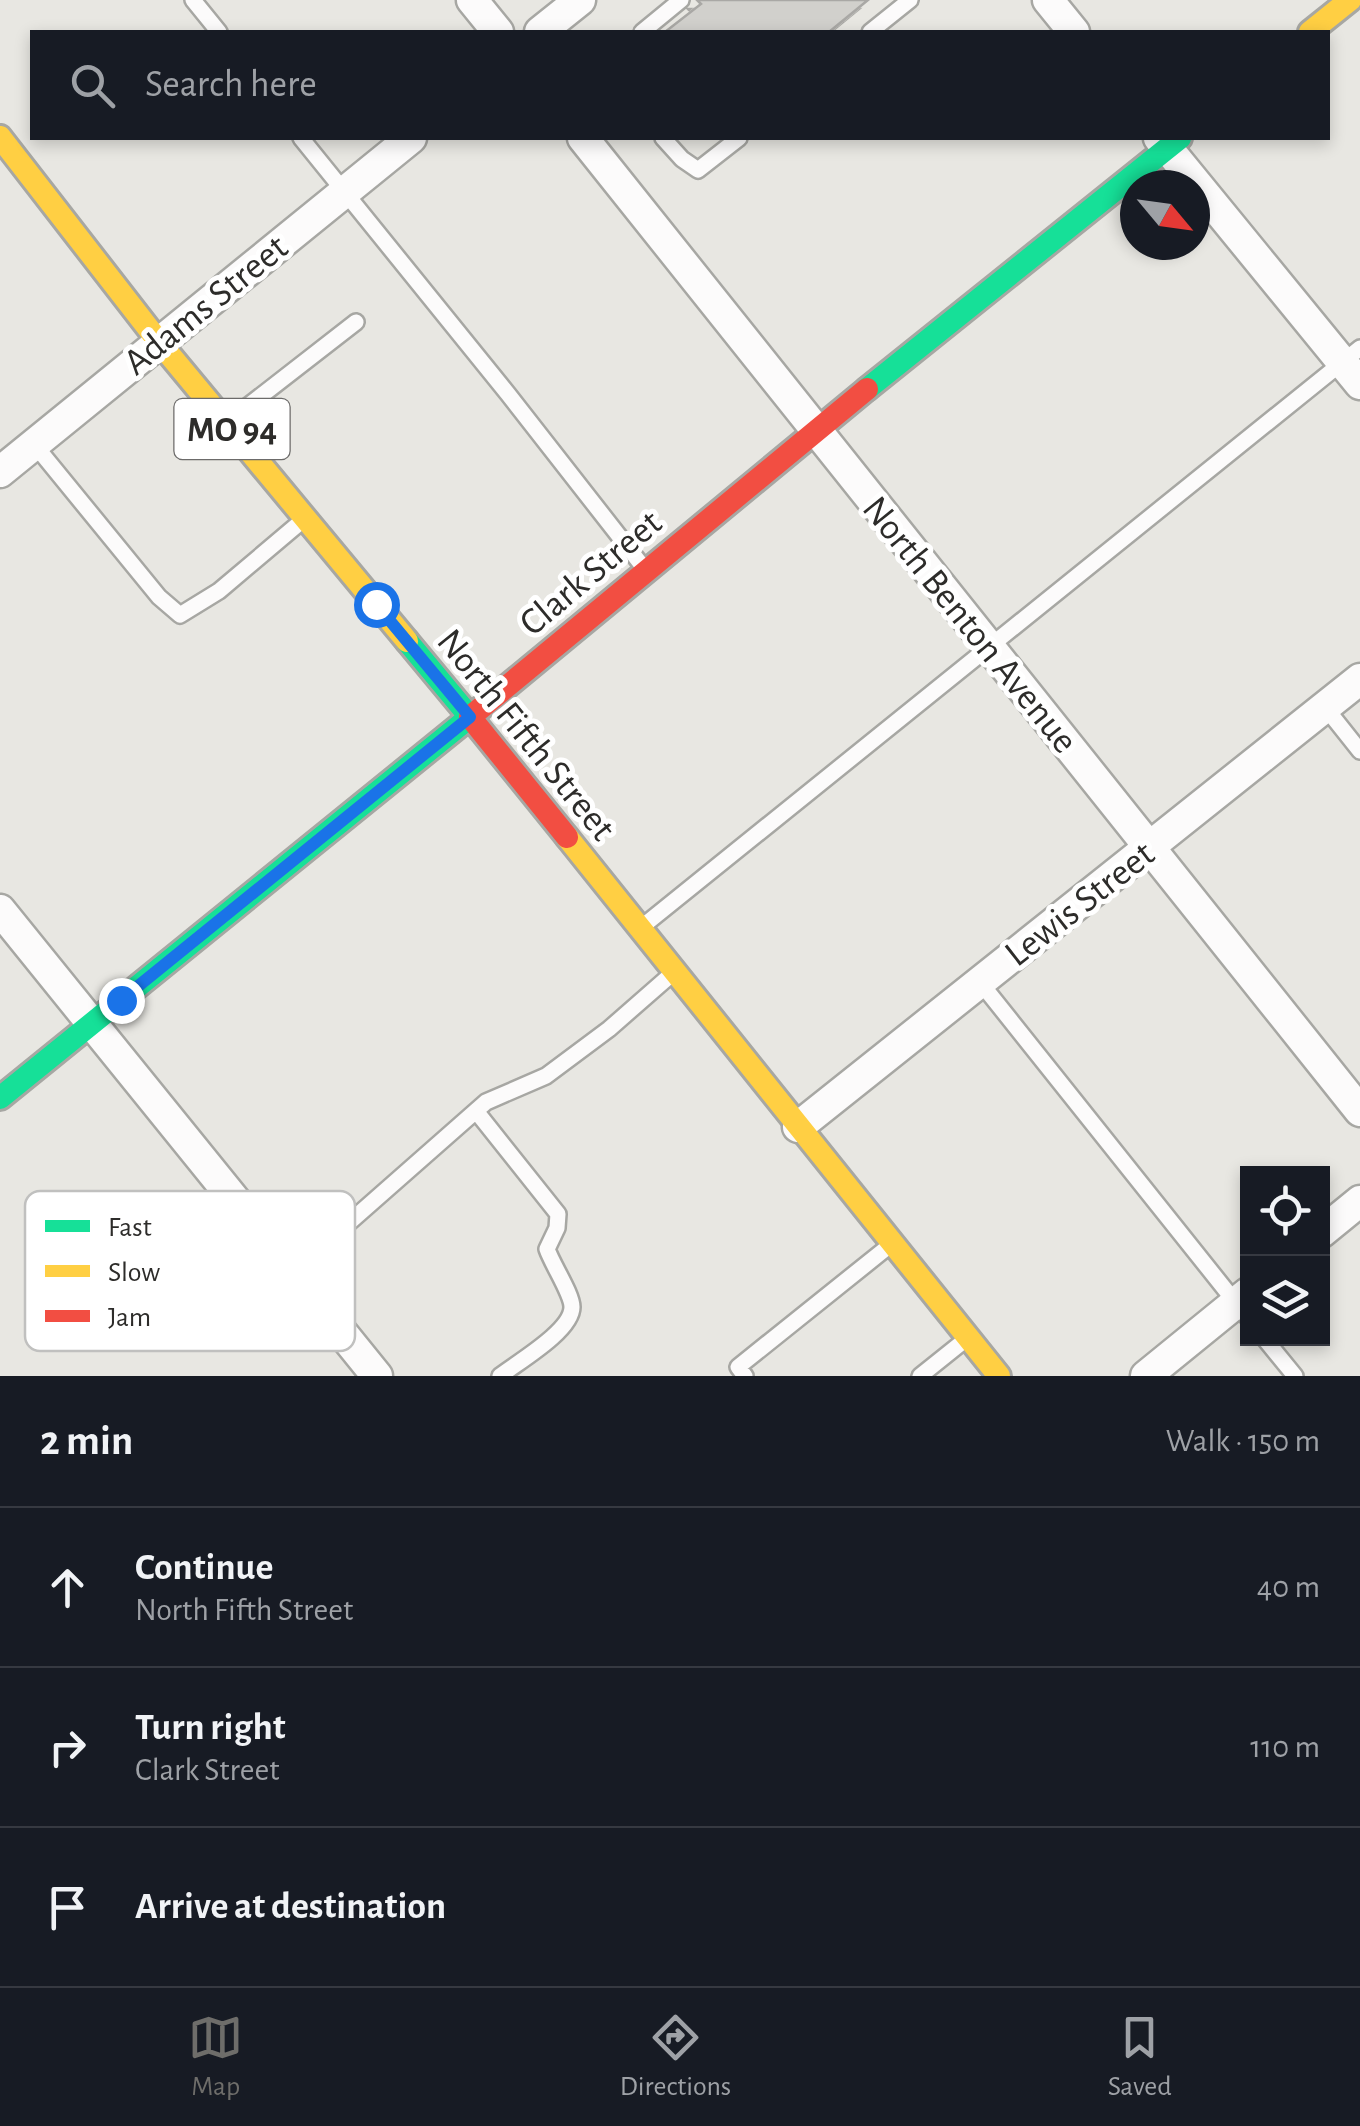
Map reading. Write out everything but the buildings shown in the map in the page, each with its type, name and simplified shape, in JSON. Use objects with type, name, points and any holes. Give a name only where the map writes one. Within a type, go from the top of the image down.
[{"type":"main road","points":[[1312,30],[1350,0]]},
{"type":"main road","name":"North Fifth Street","points":[[0,136],[160,342],[470,717],[999,1376]]},
{"type":"main road","name":"Clark Street","points":[[0,1098],[1169,141]]},
{"type":"street","points":[[472,0],[496,30]]},
{"type":"street","points":[[542,30],[580,0]]},
{"type":"street","points":[[1048,0],[1072,30]]},
{"type":"street","name":"Adams Street","points":[[0,472],[408,140]]},
{"type":"street","name":"North Benton Avenue","points":[[584,140],[1360,1111]]},
{"type":"street","points":[[1169,141],[1354,365]]},
{"type":"street","name":"Lewis Street","points":[[798,1127],[1360,679]]},
{"type":"street","points":[[0,910],[227,1191]]},
{"type":"street","points":[[1330,1226],[1360,1202]]},
{"type":"street","points":[[1146,1376],[1240,1307]]},
{"type":"street","points":[[355,1350],[376,1376]]},
{"type":"lane","points":[[194,0],[217,30]]},
{"type":"lane","points":[[644,30],[680,0]]},
{"type":"lane","points":[[872,30],[910,0]]},
{"type":"lane","points":[[302,140],[646,571]]},
{"type":"lane","points":[[665,140],[682,160],[698,170],[736,140]]},
{"type":"lane","points":[[226,423],[356,322]]},
{"type":"lane","points":[[638,930],[988,646],[1354,365]]},
{"type":"lane","points":[[34,444],[159,596],[180,615],[219,591],[305,518]]},
{"type":"lane","points":[[1325,707],[1360,750]]},
{"type":"lane","points":[[355,1218],[486,1102],[546,1076],[674,973]]},
{"type":"lane","points":[[980,982],[1240,1301]]},
{"type":"lane","points":[[476,1111],[558,1214],[547,1249],[572,1304],[568,1321],[558,1332],[500,1376]]},
{"type":"lane","points":[[741,1371],[892,1244]]},
{"type":"lane","points":[[920,1376],[968,1337]]},
{"type":"lane","points":[[1271,1346],[1295,1376]]},
{"type":"traffic: fast","points":[[867,389],[1178,140]]},
{"type":"traffic: fast","points":[[0,1098],[470,717],[407,641]]},
{"type":"traffic: slow","points":[[1312,30],[1350,0]]},
{"type":"traffic: slow","points":[[0,137],[159,342],[407,641]]},
{"type":"traffic: slow","points":[[567,837],[999,1376]]},
{"type":"traffic: jam","points":[[567,837],[470,717],[867,389]]},
{"type":"route","points":[[121,1000],[470,717],[376,604]]}]
